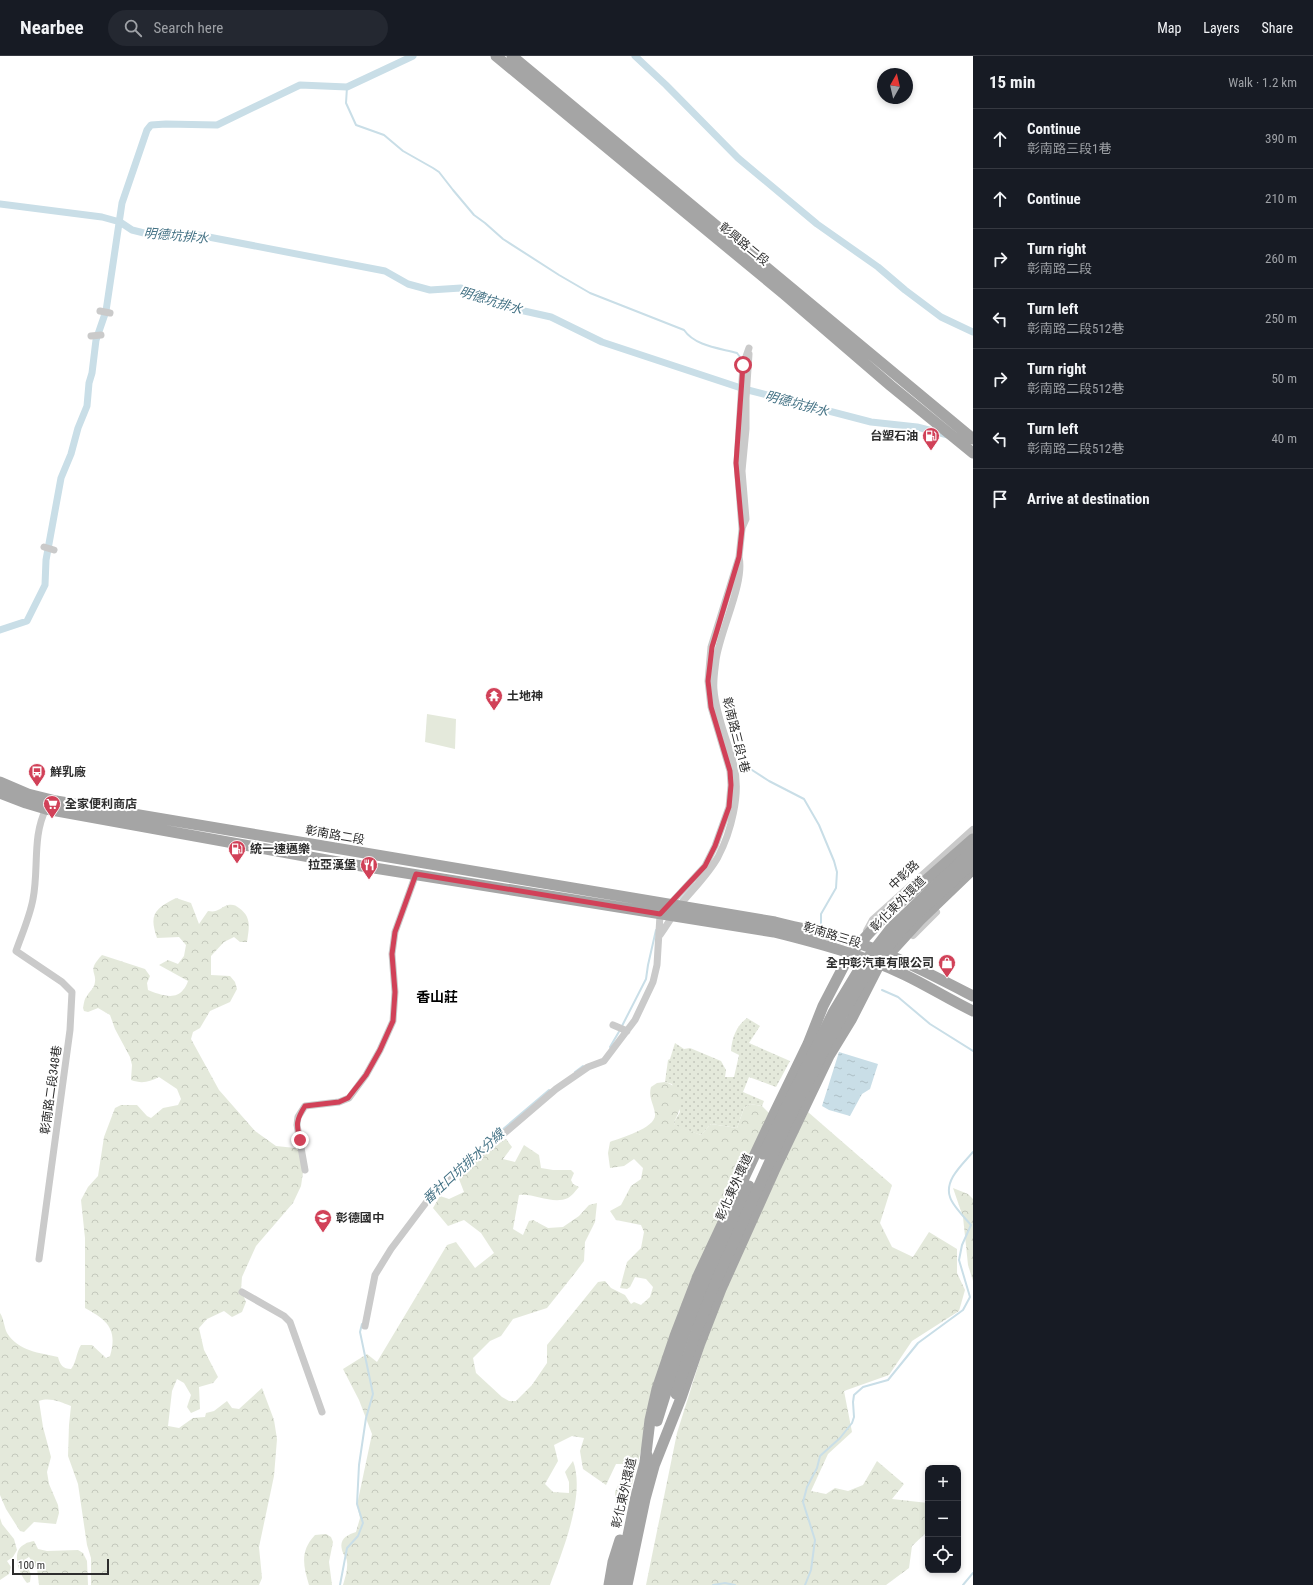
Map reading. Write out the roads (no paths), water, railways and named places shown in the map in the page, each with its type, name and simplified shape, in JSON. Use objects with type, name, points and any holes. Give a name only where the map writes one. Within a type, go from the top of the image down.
[{"type":"main road","name":"彰興路二段","points":[[496,56],[784,294],[891,386],[973,453]]},
{"type":"main road","name":"彰興路二段","points":[[512,56],[973,439]]},
{"type":"main road","name":"彰南路二段","points":[[1,788],[56,801],[674,905]]},
{"type":"main road","name":"彰南路二段","points":[[1,788],[26,803],[155,829],[343,863],[660,914]]},
{"type":"main road","points":[[46,808],[56,801]]},
{"type":"main road","points":[[155,829],[157,818]]},
{"type":"main road","points":[[649,1464],[650,1420],[658,1389],[675,1336],[698,1276],[812,1035],[823,1006],[850,954],[901,901],[971,845]]},
{"type":"main road","name":"彰化東外環道","points":[[618,1585],[649,1464],[671,1393],[683,1338],[705,1282],[780,1117],[846,989],[860,968],[891,928],[971,845]]},
{"type":"main road","points":[[416,874],[420,862]]},
{"type":"main road","name":"彰化東外環道","points":[[671,1393],[714,1286],[788,1121],[842,1016],[867,973],[898,934],[973,862]]},
{"type":"main road","points":[[649,1464],[681,1398],[721,1289],[774,1171],[834,1046],[851,1020],[878,965],[920,920],[973,869]]},
{"type":"main road","name":"彰南路三段","points":[[674,905],[775,922],[832,935],[887,954],[973,996]]},
{"type":"main road","name":"彰南路三段","points":[[660,914],[774,932],[821,944],[904,975],[973,1011]]},
{"type":"main road","points":[[609,1585],[618,1546],[638,1510]]},
{"type":"main road","points":[[633,1585],[641,1542],[638,1510]]},
{"type":"main road","name":"彰化東外環道","points":[[627,1585],[638,1510]]},
{"type":"street","points":[[100,311],[110,313]]},
{"type":"street","points":[[91,336],[101,335]]},
{"type":"street","name":"彰南路三段1巷","points":[[674,905],[705,866],[715,846],[729,807],[731,785],[730,771],[709,695],[708,681],[712,647],[739,557],[742,529],[736,463],[745,381]]},
{"type":"street","points":[[44,547],[54,550]]},
{"type":"street","name":"彰南路三段1巷","points":[[674,905],[708,872],[718,857],[734,809],[737,784],[734,766],[723,732],[714,690],[716,659],[722,632],[738,579],[741,565],[739,557]]},
{"type":"street","name":"彰南路二段348巷","points":[[38,1259],[70,1030],[72,992],[62,982],[16,951],[33,899],[37,843],[42,818],[46,808]]},
{"type":"street","name":"中彰路","points":[[859,944],[873,920],[973,830]]},
{"type":"street","points":[[305,1170],[297,1125],[298,1117],[305,1106],[339,1102],[348,1098],[366,1075],[380,1050],[393,1021],[395,992],[392,954],[395,932],[416,874]]},
{"type":"street","points":[[887,954],[901,947],[973,875]]},
{"type":"street","points":[[365,1326],[375,1275],[391,1249],[431,1196],[556,1089],[588,1067],[604,1061],[627,1031],[635,1020],[653,982],[657,965],[660,935],[660,914],[674,905]]},
{"type":"street","points":[[660,935],[673,916],[674,905]]},
{"type":"street","points":[[613,1025],[627,1031]]},
{"type":"street","points":[[242,1292],[284,1316],[290,1322],[322,1412]]},
{"type":"water","points":[[839,1052],[878,1064],[870,1089],[862,1094],[850,1116],[829,1110],[822,1106]]},
{"type":"waterway","points":[[0,630],[27,621],[45,585],[46,560],[61,478],[71,454],[78,428],[87,406],[96,340],[106,311],[122,203],[147,130],[151,125],[217,125],[300,85],[347,87],[413,56]]},
{"type":"waterway","points":[[635,56],[666,85],[738,158],[817,224],[878,267],[905,290],[941,317],[973,332]]},
{"type":"waterway","points":[[347,87],[346,103],[356,125],[384,135],[403,151],[439,172],[474,215],[503,239],[590,293],[684,330],[694,340],[701,343],[737,353],[743,361]]},
{"type":"waterway","name":"明德坑排水","points":[[0,204],[102,217],[120,222],[132,230],[148,234],[193,234],[385,271],[408,284],[430,290],[461,288],[502,306],[551,317],[602,342],[744,389],[871,422],[917,427],[948,435]]},
{"type":"waterway","points":[[735,767],[752,770],[769,781],[804,799],[819,825],[837,872],[836,888],[821,914],[821,926]]},
{"type":"waterway","name":"番社口坑排水分線","points":[[681,899],[693,884]]},
{"type":"waterway","name":"番社口坑排水分線","points":[[622,1026],[646,979],[656,930]]},
{"type":"waterway","points":[[882,990],[898,997],[930,1024],[973,1051]]},
{"type":"waterway","name":"番社口坑排水分線","points":[[610,1047],[620,1030]]},
{"type":"waterway","name":"番社口坑排水分線","points":[[575,1072],[583,1066]]},
{"type":"waterway","name":"番社口坑排水分線","points":[[502,1130],[549,1090]]},
{"type":"waterway","points":[[805,1585],[811,1570],[815,1540],[803,1502],[807,1487],[817,1468],[820,1456],[840,1438],[852,1423],[854,1417],[854,1395],[863,1387],[888,1380],[918,1343],[963,1310],[970,1297],[959,1260],[962,1245],[971,1225],[953,1204],[949,1191],[952,1178],[973,1152]]},
{"type":"waterway","name":"番社口坑排水分線","points":[[340,1585],[347,1548],[358,1536],[363,1523],[357,1504],[359,1465],[366,1418],[373,1394],[360,1332],[362,1324]]},
{"type":"waterway","points":[[963,1585],[973,1573]]},
{"type":"waterway","points":[[713,1585],[725,1583],[735,1585]]},
{"type":"place","name":"台塑石油","points":[[931,451]]},
{"type":"place","name":"土地神","points":[[494,711]]},
{"type":"place","name":"鮮乳廠","points":[[37,787]]},
{"type":"place","name":"全家便利商店","points":[[52,819]]},
{"type":"place","name":"統一速邁樂","points":[[237,864]]},
{"type":"place","name":"拉亞漢堡","points":[[369,880]]},
{"type":"place","name":"全中彰汽車有限公司","points":[[947,978]]},
{"type":"place","name":"彰德國中","points":[[323,1233]]},
{"type":"district","name":"香山莊","points":[[437,997]]}]
